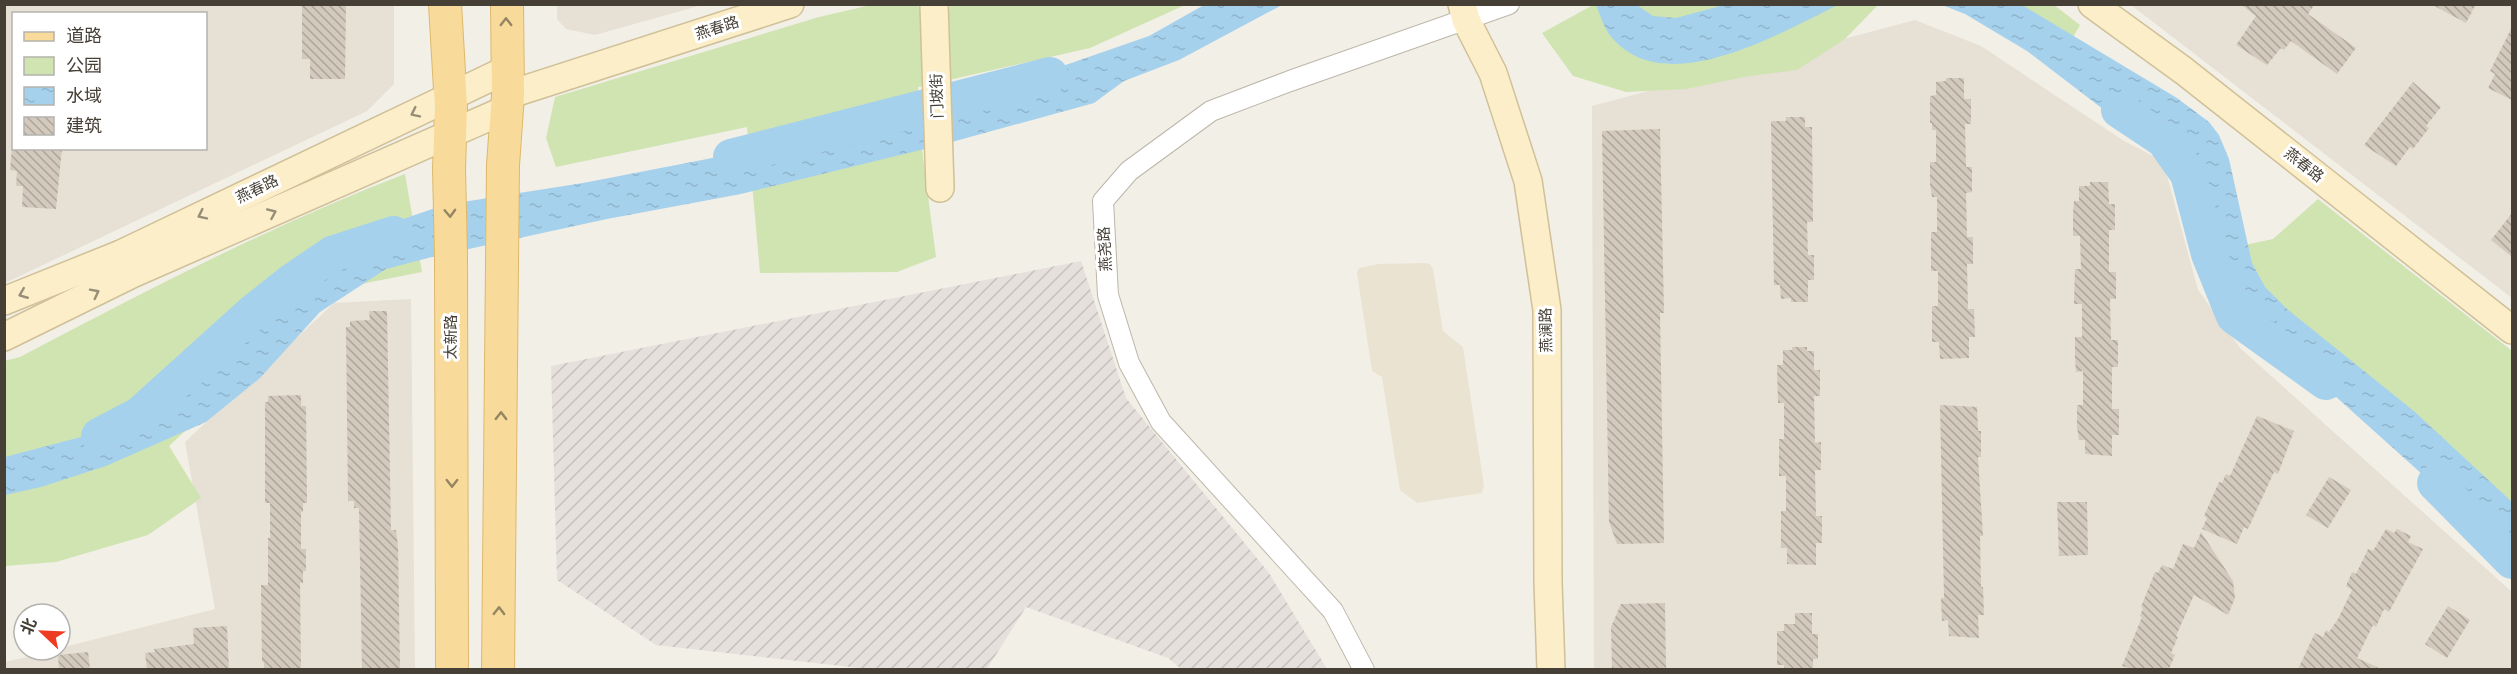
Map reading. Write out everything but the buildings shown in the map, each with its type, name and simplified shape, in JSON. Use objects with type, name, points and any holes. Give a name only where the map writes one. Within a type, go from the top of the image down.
[{"type":"main road","name":"太新路","points":[[445,4],[451,134],[449,169],[452,669]]},
{"type":"main road","points":[[498,669],[503,165],[507,91],[507,4]]},
{"type":"street","name":"燕春路","points":[[4,302],[122,254],[450,96],[507,91],[790,4]]},
{"type":"street","name":"门坡街","points":[[934,4],[940,188]]},
{"type":"street","name":"燕尧路","points":[[1364,669],[1334,611],[1161,422],[1129,363],[1108,295],[1103,201],[1129,171],[1211,111],[1464,12],[1509,4]]},
{"type":"street","name":"燕春路","points":[[2092,4],[2184,70],[2512,330]]},
{"type":"street","name":"燕澜路","points":[[1464,12],[1493,73],[1528,181],[1547,310],[1548,582],[1551,669]]},
{"type":"street","name":"燕春路","points":[[4,338],[132,274],[451,134],[507,91]]},
{"type":"shaded area","points":[[557,4],[702,5],[595,35],[566,29],[557,19]]},
{"type":"shaded area","points":[[5,5],[394,5],[394,84],[367,111],[5,283]]},
{"type":"shaded area","points":[[2131,5],[2512,5],[2512,298]]},
{"type":"shaded area","points":[[1915,20],[1981,46],[2124,141],[2163,161],[2198,290],[2240,348],[2512,592],[2512,669],[1594,669],[1592,106]]},
{"type":"shaded area","points":[[1081,261],[1126,398],[1269,573],[1327,669],[1181,669],[1168,658],[1026,607],[987,669],[868,669],[656,645],[557,580],[551,366]]},
{"type":"shaded area","points":[[1379,264],[1430,264],[1433,269],[1443,331],[1463,347],[1484,486],[1482,493],[1417,503],[1400,490],[1382,377],[1372,371],[1357,273],[1359,268]]},
{"type":"shaded area","points":[[411,299],[415,669],[5,670],[4,662],[12,660],[72,662],[72,645],[215,609],[185,442],[334,303]]},
{"type":"green space","points":[[966,4],[1185,5],[1090,48],[918,87],[922,149],[936,257],[897,272],[760,273],[747,127],[556,167],[546,138],[555,97],[819,17],[871,5],[916,5],[923,10]]},
{"type":"green space","points":[[1593,5],[1878,5],[1845,39],[1797,70],[1749,76],[1686,89],[1626,92],[1573,76],[1542,33]]},
{"type":"green space","points":[[2016,5],[2054,5],[2080,25],[2072,39]]},
{"type":"green space","points":[[405,174],[422,272],[361,284],[305,319],[169,446],[201,498],[148,535],[56,562],[5,566],[4,361],[20,357],[258,237]]},
{"type":"green space","points":[[2318,199],[2512,351],[2512,516],[2254,280],[2245,245],[2273,239]]},
{"type":"water","points":[[1204,5],[1282,5],[1179,60],[1124,81],[1094,103],[941,145],[741,194],[607,219],[386,269],[320,312],[260,378],[206,422],[106,466],[41,487],[5,495],[5,457],[96,433],[162,403],[205,373],[303,277],[326,259],[406,218],[444,205],[583,183],[795,142],[991,91],[1149,36]]},
{"type":"water","points":[[1596,5],[1637,5],[1653,16],[1676,18],[1724,5],[1838,5],[1757,44],[1726,55],[1695,62],[1665,64],[1638,57],[1615,41],[1606,29]]},
{"type":"water","points":[[1942,5],[2022,5],[2177,98],[2209,122],[2219,135],[2229,159],[2252,263],[2265,287],[2287,309],[2415,412],[2512,502],[2512,554],[2300,364],[2251,324],[2234,305],[2228,294],[2199,181],[2188,160],[2163,139],[2112,116],[2027,51],[1965,14]]},
{"type":"waterway","points":[[731,157],[1050,75]]},
{"type":"waterway","points":[[2119,110],[2164,140],[2188,174],[2209,254],[2234,316],[2326,382]]},
{"type":"waterway","points":[[99,436],[139,415],[252,313],[291,282],[332,254],[394,234]]},
{"type":"waterway","points":[[2435,483],[2512,561]]}]
